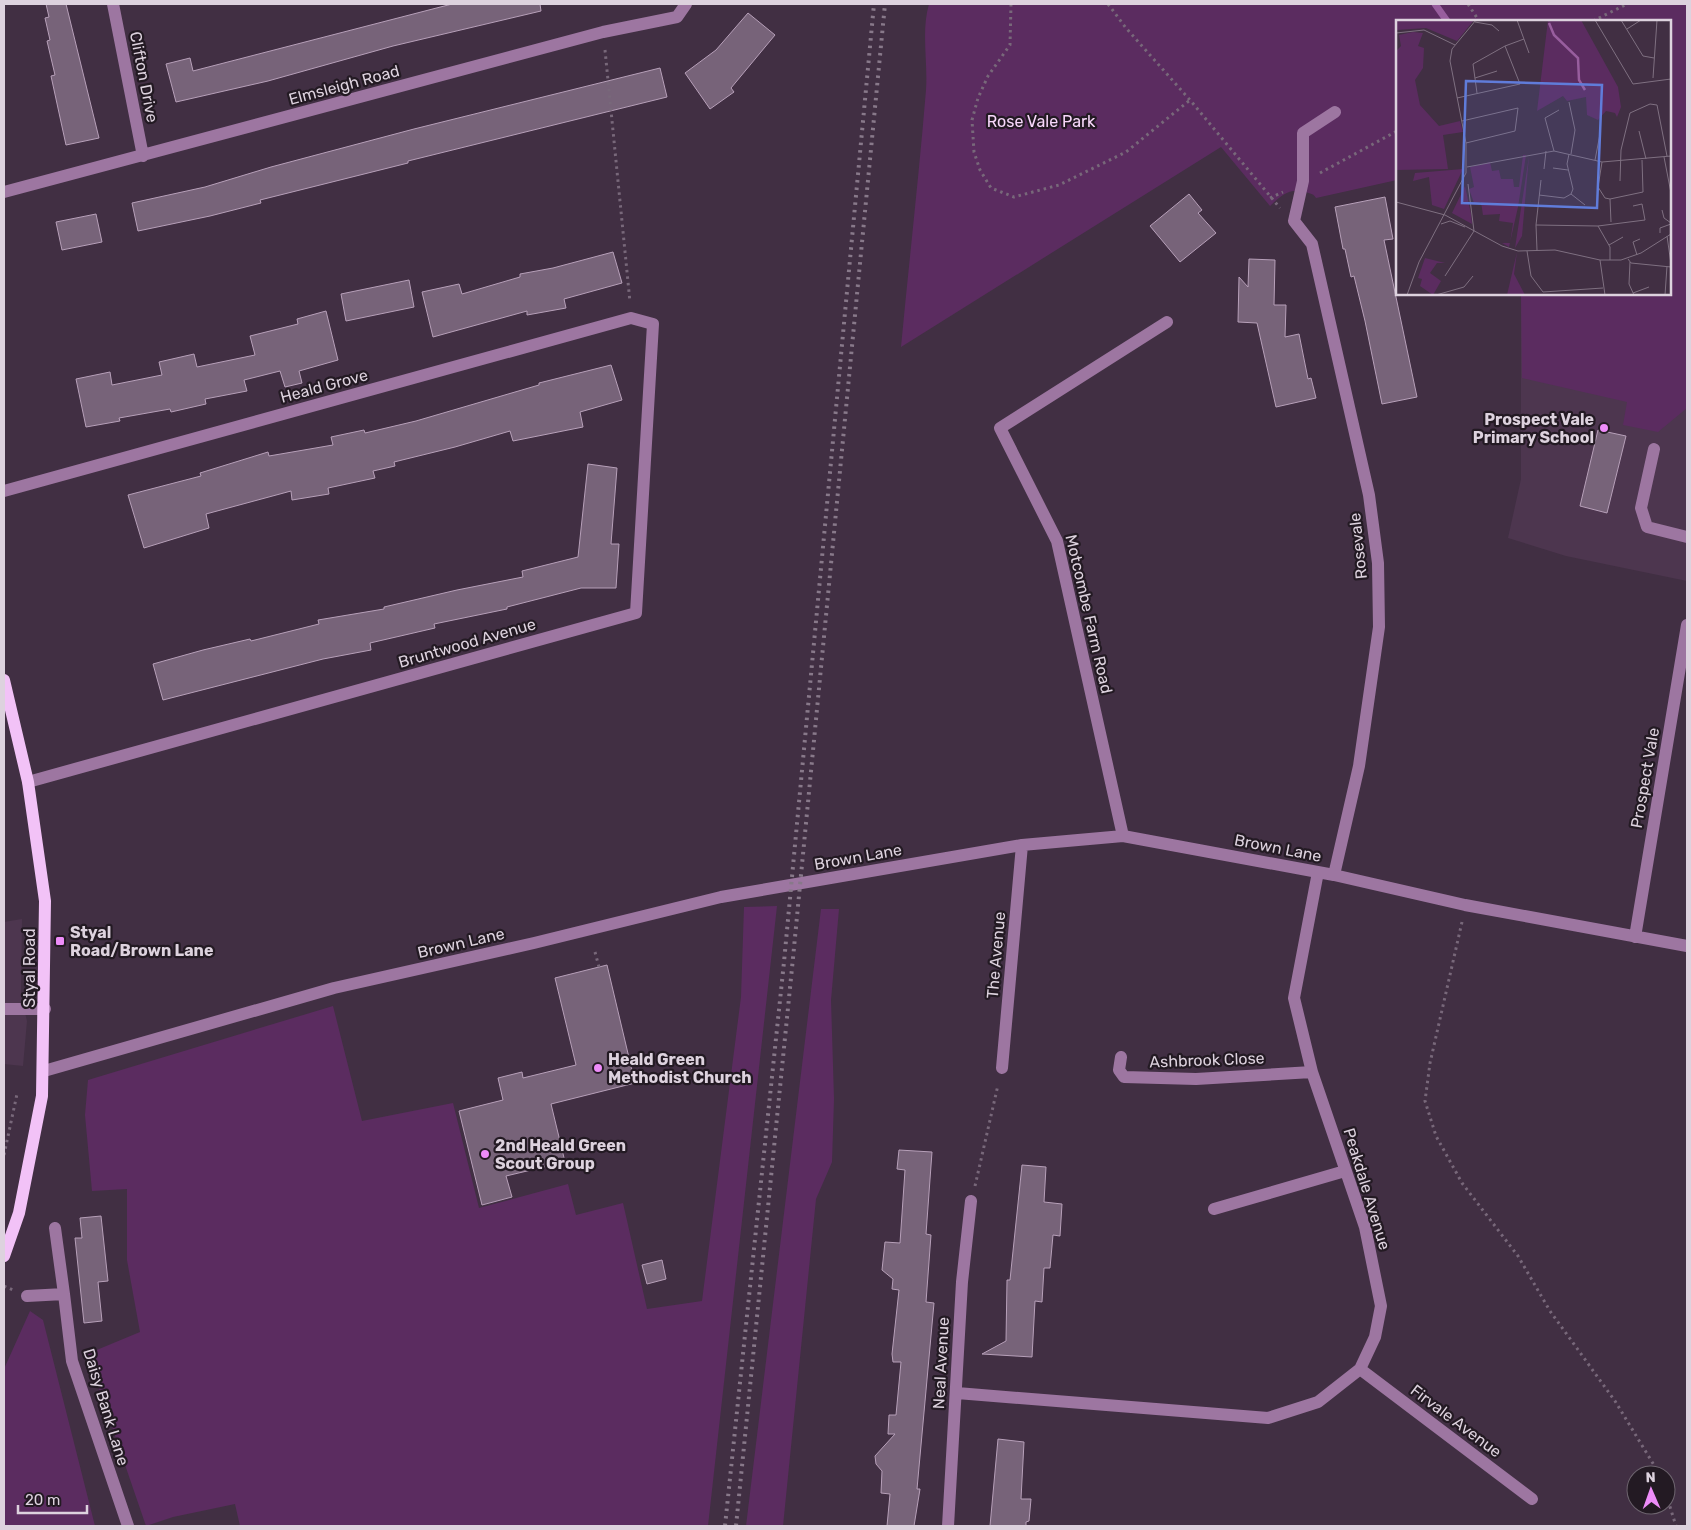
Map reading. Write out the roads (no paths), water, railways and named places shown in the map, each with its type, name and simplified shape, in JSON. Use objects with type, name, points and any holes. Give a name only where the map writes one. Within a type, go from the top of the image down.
[{"type":"main road","name":"Styal Road","points":[[4,680],[28,782],[45,900],[44,1071],[32,1154],[19,1213],[4,1256]]},
{"type":"street","name":"Clifton Drive","points":[[113,4],[143,156]]},
{"type":"street","name":"Elmsleigh Road","points":[[4,192],[603,32],[677,17],[686,4]]},
{"type":"street","name":"Rosevale","points":[[1334,875],[1360,756],[1379,627],[1378,563],[1369,495],[1312,244],[1294,222],[1303,181],[1303,133],[1335,112]]},
{"type":"street","name":"Heald Grove","points":[[4,491],[631,318],[652,324]]},
{"type":"street","name":"Motcombe Farm Road","points":[[1123,836],[1058,540],[1000,428],[1168,322]]},
{"type":"street","name":"Bruntwood Avenue","points":[[28,782],[636,613],[652,324]]},
{"type":"street","points":[[1654,450],[1641,508],[1647,527],[1687,537]]},
{"type":"street","name":"Prospect Vale","points":[[1635,937],[1687,625]]},
{"type":"street","name":"Brown Lane","points":[[44,1071],[334,988],[534,943],[720,897],[1022,845],[1123,836],[1334,875],[1465,905],[1687,946]]},
{"type":"street","name":"The Avenue","points":[[1002,1068],[1022,845]]},
{"type":"street","name":"Peakdale Avenue","points":[[957,1393],[1268,1418],[1318,1402],[1360,1369],[1375,1337],[1381,1306],[1365,1227],[1312,1072],[1294,998],[1318,872]]},
{"type":"street","points":[[4,1010],[45,1009]]},
{"type":"street","name":"Ashbrook Close","points":[[1120,1057],[1119,1070],[1124,1077],[1196,1079],[1312,1072]]},
{"type":"street","points":[[1214,1209],[1345,1170]]},
{"type":"street","name":"Neal Avenue","points":[[948,1526],[962,1282],[971,1201]]},
{"type":"street","name":"Daisy Bank Lane","points":[[55,1228],[72,1361],[128,1526]]},
{"type":"street","points":[[27,1296],[64,1294]]},
{"type":"street","name":"Firvale Avenue","points":[[1360,1369],[1532,1499]]},
{"type":"waterway","points":[[1435,4],[1446,20]]},
{"type":"railway","points":[[725,1526],[784,962],[874,4]]},
{"type":"railway","points":[[736,1526],[885,4]]},
{"type":"place","name":"Prospect Vale Primary School","points":[[1604,428]]},
{"type":"place","name":"Styal Road/Brown Lane","points":[[60,941]]},
{"type":"place","name":"Heald Green Methodist Church","points":[[598,1068]]},
{"type":"place","name":"2nd Heald Green Scout Group","points":[[485,1154]]},
{"type":"park label","name":"Rose Vale Park","points":[[1041,121]]}]
